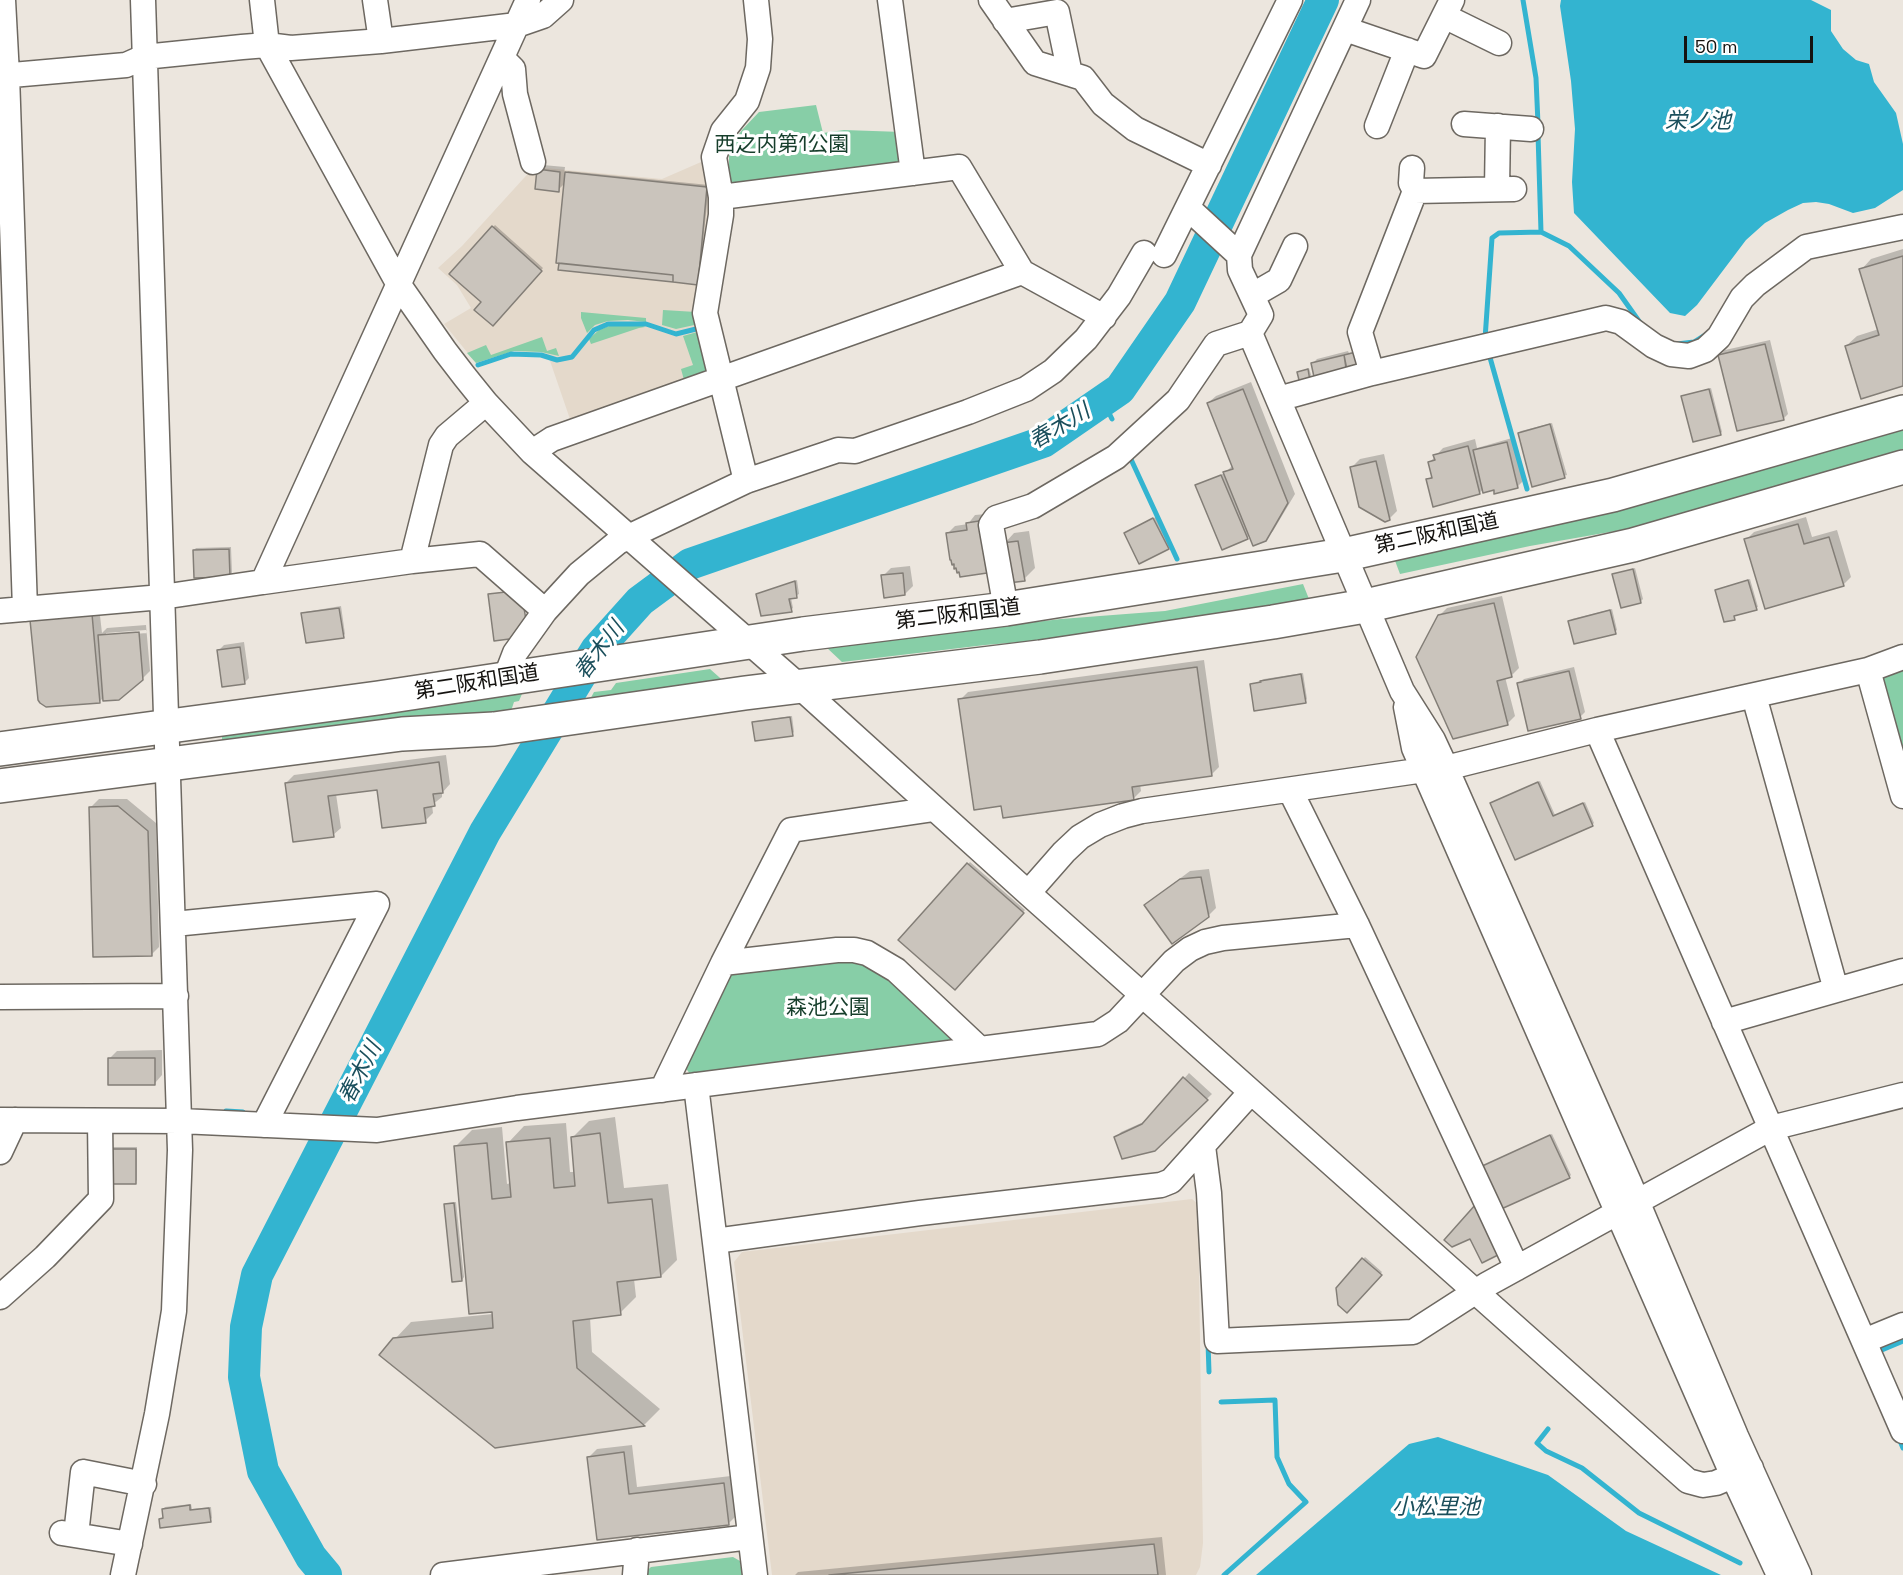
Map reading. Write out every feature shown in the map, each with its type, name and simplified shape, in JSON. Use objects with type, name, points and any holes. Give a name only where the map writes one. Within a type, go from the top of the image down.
[{"type":"highway","name":"第二阪和国道","points":[[0,749],[167,728],[748,642],[1006,609],[1343,555],[1613,495],[1903,412]]},
{"type":"highway","name":"第二阪和国道","points":[[0,786],[402,734],[494,729],[799,686],[1040,657],[1273,622],[1365,606],[1633,545],[1903,467]]},
{"type":"street","points":[[3,0],[6,224],[25,609]]},
{"type":"street","points":[[123,1575],[158,1414],[174,1311],[180,1121],[143,0]]},
{"type":"street","points":[[262,0],[267,45],[399,285],[444,351],[486,403],[532,452],[799,686],[1688,1481],[1703,1485],[1716,1483],[1742,1472]]},
{"type":"street","points":[[375,0],[381,41]]},
{"type":"street","points":[[263,582],[528,0]]},
{"type":"street","points":[[3,76],[126,65],[144,57],[267,45],[291,48],[381,41],[517,25],[543,16],[561,0]]},
{"type":"street","points":[[746,481],[705,313],[721,215],[721,197],[714,157],[723,131],[747,101],[758,68],[760,39],[756,0]]},
{"type":"street","points":[[890,0],[914,173]]},
{"type":"street","points":[[990,0],[1035,63],[1083,78],[1103,104],[1135,129],[1209,165]]},
{"type":"street","points":[[519,676],[515,653],[545,611],[579,574],[628,536],[746,481],[838,450],[855,451],[968,412],[1026,389],[1053,371],[1086,339],[1119,296],[1191,212],[1209,165],[1290,0]]},
{"type":"street","points":[[1236,252],[1359,0]]},
{"type":"street","points":[[1345,29],[1424,56],[1448,8],[1499,43]]},
{"type":"street","points":[[1005,21],[1057,12],[1070,74]]},
{"type":"street","points":[[1377,126],[1407,50]]},
{"type":"street","points":[[502,58],[513,69],[515,94],[533,162]]},
{"type":"street","points":[[1464,124],[1531,129]]},
{"type":"street","points":[[1372,373],[1360,332],[1414,180],[1505,189],[1498,126]]},
{"type":"street","points":[[721,197],[959,167],[1022,272],[1104,317]]},
{"type":"street","points":[[1006,609],[991,525],[996,518],[1033,506],[1116,457],[1178,400],[1216,344],[1250,333],[1261,315],[1240,270],[1236,252],[1191,212]]},
{"type":"street","points":[[1278,399],[1372,373],[1606,318],[1621,322],[1654,346],[1671,354],[1689,356],[1705,350],[1719,337],[1742,298],[1755,285],[1806,247],[1903,227]]},
{"type":"street","points":[[1253,295],[1279,280],[1295,246]]},
{"type":"street","points":[[532,452],[552,439],[1022,272]]},
{"type":"street","points":[[1250,333],[1402,691],[1433,740],[1435,769],[1742,1472],[1779,1575]]},
{"type":"street","points":[[412,561],[441,445],[447,436],[486,403]]},
{"type":"street","points":[[0,611],[162,597],[412,561],[480,554],[545,611]]},
{"type":"street","points":[[1028,893],[1080,837],[1100,825],[1123,816],[1142,811],[1435,769],[1597,730],[1868,670],[1903,657]]},
{"type":"street","points":[[1868,670],[1903,796]]},
{"type":"street","points":[[1754,696],[1836,990]]},
{"type":"street","points":[[1597,730],[1903,1431]]},
{"type":"street","points":[[1290,790],[1357,925],[1517,1268]]},
{"type":"street","points":[[662,1090],[723,963],[791,830],[934,809]]},
{"type":"street","points":[[174,924],[377,904],[264,1125]]},
{"type":"street","points":[[0,1152],[7,1120],[180,1121],[377,1130],[517,1108],[1098,1034],[1118,1021],[1174,961],[1205,942],[1223,938],[1357,925]]},
{"type":"street","points":[[723,963],[837,950],[867,953],[896,970],[980,1049]]},
{"type":"street","points":[[1724,1022],[1903,971]]},
{"type":"street","points":[[0,997],[176,996]]},
{"type":"street","points":[[696,1085],[755,1575]]},
{"type":"street","points":[[715,1241],[920,1213],[1161,1185],[1170,1181],[1251,1092]]},
{"type":"street","points":[[1203,1146],[1209,1193],[1217,1341],[1413,1332],[1475,1291],[1771,1128],[1903,1095]]},
{"type":"street","points":[[0,1297],[45,1257],[101,1199],[100,1121]]},
{"type":"street","points":[[1864,1341],[1903,1324]]},
{"type":"street","points":[[130,1544],[68,1534],[83,1472],[144,1484]]},
{"type":"street","points":[[1742,1472],[1799,1575]]},
{"type":"street","points":[[443,1575],[750,1537]]},
{"type":"street","points":[[635,1575],[637,1550]]},
{"type":"shaded area","points":[[708,159],[712,183],[705,376],[571,422],[548,355],[541,352],[514,351],[476,363],[444,324],[471,308],[457,285],[438,268],[462,246],[534,167],[662,179]]},
{"type":"shaded area","points":[[1192,1199],[1198,1204],[1203,1543],[1200,1567],[1196,1575],[772,1575],[734,1262],[742,1252]]},
{"type":"green space","name":"西之内第1公園","points":[[816,105],[823,133],[844,130],[902,132],[906,158],[898,165],[739,188],[729,179],[731,145],[759,112]]},
{"type":"green space","points":[[663,310],[696,312],[699,324],[676,329],[662,325]]},
{"type":"green space","points":[[581,312],[646,318],[646,322],[608,321],[595,325],[587,333]]},
{"type":"green space","points":[[638,324],[645,327],[591,344],[589,339],[599,330],[609,326]]},
{"type":"green space","points":[[701,331],[710,364],[705,376],[613,408],[612,404],[684,380],[681,369],[693,365],[683,336]]},
{"type":"green space","points":[[542,337],[547,351],[556,348],[559,356],[541,352],[514,351],[476,363],[467,353],[486,345],[491,355]]},
{"type":"green space","points":[[1903,430],[1903,454],[1644,526],[1530,546],[1400,574],[1394,558],[1569,520]]},
{"type":"green space","points":[[1303,584],[1309,599],[1093,636],[985,645],[842,662],[826,647],[1061,619],[1165,611]]},
{"type":"green space","points":[[1903,666],[1903,746],[1899,747],[1880,683],[1887,672]]},
{"type":"green space","points":[[710,669],[728,685],[587,705],[594,692],[611,690],[616,683]]},
{"type":"green space","points":[[524,689],[519,701],[514,702],[510,714],[341,725],[222,741],[222,734]]},
{"type":"green space","name":"森池公園","points":[[828,958],[875,962],[955,1038],[951,1043],[690,1074],[685,1067],[729,975],[737,970]]},
{"type":"green space","points":[[733,1557],[740,1561],[742,1575],[642,1575],[651,1567]]},
{"type":"water","name":"栄ノ池","points":[[1561,0],[1811,0],[1831,10],[1831,31],[1843,49],[1856,60],[1869,64],[1874,82],[1896,113],[1903,144],[1903,190],[1875,208],[1853,213],[1816,202],[1803,203],[1788,210],[1765,223],[1746,240],[1697,305],[1685,316],[1670,313],[1574,213],[1572,182],[1575,129]]},
{"type":"water","name":"小松里池","points":[[1438,1437],[1548,1475],[1626,1531],[1721,1575],[1256,1575],[1409,1444]]},
{"type":"building","points":[[537,169],[560,172],[559,192],[535,189]]},
{"type":"building","points":[[565,172],[707,187],[698,285],[673,282],[673,275],[556,263]]},
{"type":"building","points":[[492,226],[542,271],[493,326],[474,310],[481,302],[449,274]]},
{"type":"building","points":[[1903,256],[1903,386],[1861,399],[1845,346],[1879,335],[1859,269]]},
{"type":"building","points":[[559,263],[673,275],[673,282],[558,270]]},
{"type":"building","points":[[1765,344],[1784,420],[1737,431],[1718,355]]},
{"type":"building","points":[[1356,352],[1359,364],[1346,368],[1344,355]]},
{"type":"building","points":[[1344,355],[1347,370],[1314,377],[1311,363]]},
{"type":"building","points":[[1308,369],[1310,381],[1300,384],[1297,372]]},
{"type":"building","points":[[1243,389],[1288,503],[1266,541],[1253,546],[1223,472],[1233,469],[1207,403]]},
{"type":"building","points":[[1709,389],[1721,435],[1693,442],[1681,396]]},
{"type":"building","points":[[1550,424],[1565,478],[1532,487],[1518,433]]},
{"type":"building","points":[[1507,442],[1518,488],[1494,494],[1494,490],[1483,493],[1473,450]]},
{"type":"building","points":[[1468,446],[1480,494],[1433,507],[1426,479],[1432,478],[1428,462],[1435,460],[1433,455]]},
{"type":"building","points":[[1376,461],[1390,520],[1385,522],[1359,507],[1350,467]]},
{"type":"building","points":[[1221,475],[1248,539],[1222,550],[1195,485]]},
{"type":"building","points":[[1153,518],[1169,549],[1139,564],[1124,533]]},
{"type":"building","points":[[979,521],[987,573],[960,577],[950,560],[946,533],[967,530],[966,523]]},
{"type":"building","points":[[1798,524],[1804,544],[1829,537],[1844,586],[1765,609],[1744,539]]},
{"type":"building","points":[[1018,541],[1025,581],[1008,583],[1002,543]]},
{"type":"building","points":[[229,549],[230,577],[194,578],[193,550]]},
{"type":"building","points":[[1633,569],[1641,603],[1621,608],[1612,574]]},
{"type":"building","points":[[903,573],[905,595],[884,598],[881,575]]},
{"type":"building","points":[[1748,580],[1757,610],[1734,616],[1735,620],[1724,622],[1715,590]]},
{"type":"building","points":[[795,581],[797,598],[789,599],[792,612],[761,616],[756,594]]},
{"type":"building","points":[[506,592],[524,608],[527,626],[517,638],[494,641],[488,594]]},
{"type":"building","points":[[1494,603],[1512,677],[1497,681],[1508,725],[1453,739],[1416,657],[1438,615]]},
{"type":"building","points":[[339,608],[344,638],[306,643],[301,613]]},
{"type":"building","points":[[1610,610],[1616,634],[1574,644],[1568,621]]},
{"type":"building","points":[[92,614],[100,703],[46,707],[38,700],[30,620]]},
{"type":"building","points":[[139,632],[143,680],[119,700],[103,701],[98,635]]},
{"type":"building","points":[[240,647],[245,684],[222,687],[217,650]]},
{"type":"building","points":[[1197,667],[1212,776],[1132,787],[1134,800],[1003,818],[1001,806],[974,810],[958,699]]},
{"type":"building","points":[[1569,671],[1581,719],[1528,731],[1517,683]]},
{"type":"building","points":[[1301,674],[1306,703],[1254,711],[1250,684]]},
{"type":"building","points":[[790,717],[793,736],[755,741],[752,722]]},
{"type":"building","points":[[439,762],[443,793],[433,794],[435,806],[424,808],[426,823],[382,828],[377,790],[328,796],[334,837],[293,842],[285,783]]},
{"type":"building","points":[[1538,782],[1553,816],[1583,803],[1593,826],[1515,860],[1490,803]]},
{"type":"building","points":[[118,806],[148,831],[152,956],[93,957],[89,807]]},
{"type":"building","points":[[967,863],[1024,913],[955,990],[898,940]]},
{"type":"building","points":[[1201,877],[1209,917],[1172,944],[1144,905],[1180,879]]},
{"type":"building","points":[[108,1058],[155,1058],[155,1085],[108,1085]]},
{"type":"building","points":[[1183,1077],[1208,1100],[1155,1151],[1122,1159],[1114,1137],[1142,1124]]},
{"type":"building","points":[[600,1133],[608,1203],[652,1199],[661,1277],[617,1282],[621,1315],[573,1321],[577,1368],[645,1426],[495,1448],[379,1355],[393,1338],[493,1328],[492,1312],[469,1314],[454,1146],[487,1143],[492,1199],[511,1197],[506,1142],[550,1138],[554,1188],[575,1186],[571,1137]]},
{"type":"building","points":[[1550,1135],[1570,1178],[1499,1210],[1480,1167]]},
{"type":"building","points":[[108,1149],[136,1149],[136,1184],[108,1184]]},
{"type":"building","points":[[454,1203],[462,1281],[452,1282],[444,1204]]},
{"type":"building","points":[[1476,1204],[1500,1254],[1482,1263],[1470,1239],[1452,1247],[1444,1240]]},
{"type":"building","points":[[1362,1258],[1382,1275],[1347,1313],[1338,1305],[1336,1288]]},
{"type":"building","points":[[624,1452],[629,1494],[724,1483],[729,1525],[597,1540],[587,1457]]},
{"type":"building","points":[[190,1505],[190,1510],[209,1508],[211,1522],[160,1528],[159,1519],[163,1518],[162,1509]]},
{"type":"building","points":[[1154,1544],[1158,1575],[829,1575]]},
{"type":"waterway","name":"春木川","points":[[326,1575],[311,1557],[263,1471],[244,1377],[246,1327],[257,1275],[485,832],[596,650],[640,601],[690,564],[1043,442],[1120,389],[1180,302],[1323,0]]},
{"type":"waterway","points":[[1523,0],[1536,78],[1538,124]]},
{"type":"waterway","points":[[1538,134],[1541,232],[1569,246],[1619,293],[1641,324]]},
{"type":"waterway","points":[[1485,339],[1492,238],[1499,233],[1541,232]]},
{"type":"waterway","points":[[478,365],[511,354],[541,355],[557,360],[572,357],[594,330],[608,324],[646,324],[676,334],[700,328]]},
{"type":"waterway","points":[[1677,344],[1694,342],[1705,335]]},
{"type":"waterway","points":[[1489,354],[1527,489]]},
{"type":"waterway","points":[[1103,401],[1112,419]]},
{"type":"waterway","points":[[1129,455],[1177,559]]},
{"type":"waterway","points":[[226,1111],[243,1112]]},
{"type":"waterway","points":[[1877,1352],[1903,1341]]},
{"type":"waterway","points":[[1208,1343],[1209,1372]]},
{"type":"waterway","points":[[1221,1402],[1275,1400],[1277,1457],[1289,1484],[1306,1502],[1224,1575]]},
{"type":"waterway","points":[[1548,1429],[1537,1443],[1546,1451],[1582,1468],[1639,1513],[1740,1563]]},
{"type":"waterway","points":[[1898,1436],[1903,1448]]}]
